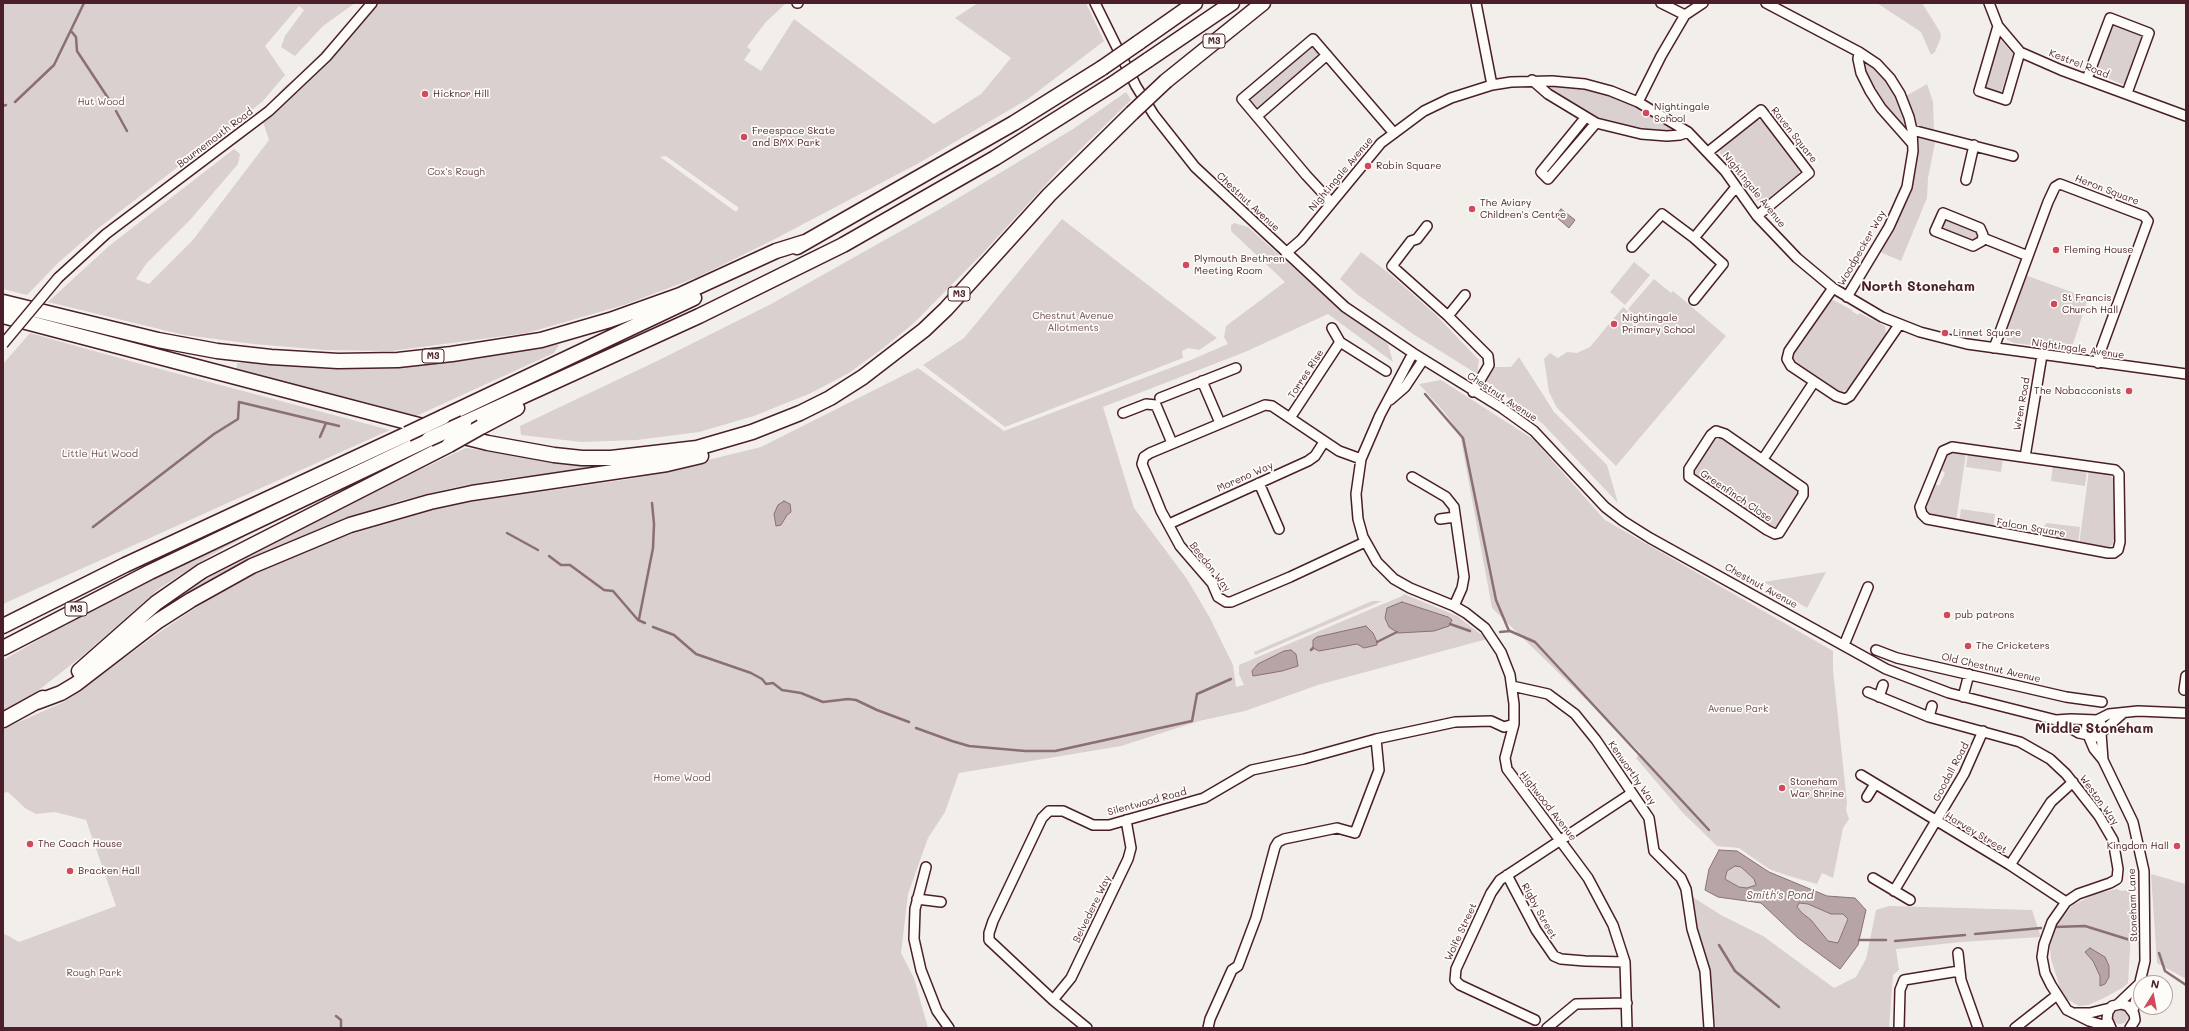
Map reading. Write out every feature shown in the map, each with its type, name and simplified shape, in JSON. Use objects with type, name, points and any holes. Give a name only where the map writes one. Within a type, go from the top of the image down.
[{"type":"highway","name":"M3","points":[[3,626],[125,566],[639,325],[805,242],[1008,127],[1102,68],[1195,3]]},
{"type":"highway","name":"M3","points":[[3,648],[150,572],[429,439],[692,320],[843,245],[975,170],[1111,85],[1232,3]]},
{"type":"highway","name":"M3","points":[[3,316],[488,443],[554,455],[596,458],[649,455],[697,448],[752,432],[830,398],[863,377],[908,344],[946,309],[1044,200],[1132,113],[1166,81],[1263,3]]},
{"type":"highway","name":"M3","points":[[3,302],[158,340],[217,351],[271,357],[338,361],[398,360],[452,354],[541,340],[610,320],[680,295],[776,251],[805,242]]},
{"type":"highway","name":"M3","points":[[37,702],[78,671],[156,603],[202,571],[515,410],[542,387]]},
{"type":"highway","name":"M3","points":[[3,720],[37,702],[61,693],[76,684],[158,621],[192,600],[252,566],[324,535],[430,502],[472,493],[674,462],[733,445],[752,432]]},
{"type":"highway","name":"M3","points":[[3,616],[58,588],[125,566]]},
{"type":"street","name":"Bournemouth Road","points":[[3,344],[58,278],[106,234],[269,111],[326,57],[372,3]]},
{"type":"street","name":"Chestnut Avenue","points":[[1095,3],[1136,86],[1177,147],[1195,168],[1345,306],[1413,354],[1473,392],[1502,408],[1534,431],[1605,507],[1623,521],[1650,538],[1886,669],[1924,685],[1963,697],[2056,720],[2094,720],[2109,714],[2156,711],[2186,713]]},
{"type":"street","points":[[1476,3],[1492,85]]},
{"type":"street","points":[[1661,3],[1686,15]]},
{"type":"street","points":[[1638,102],[1667,44],[1686,15],[1704,3]]},
{"type":"street","name":"Woodpecker Way","points":[[1766,3],[1859,52],[1877,64],[1890,78],[1900,94],[1912,130],[1913,151],[1907,187],[1889,227],[1847,297]]},
{"type":"street","name":"Kestrel Road","points":[[1989,3],[1998,26],[2020,52],[2186,116]]},
{"type":"street","points":[[2087,79],[2110,18],[2149,33],[2127,93]]},
{"type":"street","points":[[1998,26],[1979,91],[2006,100],[2020,52]]},
{"type":"street","points":[[1331,202],[1306,176],[1242,100],[1313,39],[1393,132]]},
{"type":"street","points":[[1859,52],[1858,59],[1861,73],[1870,90],[1881,108],[1912,142]]},
{"type":"street","points":[[1257,116],[1327,55]]},
{"type":"street","name":"Nightingale Avenue","points":[[1286,253],[1301,240],[1372,152],[1393,132],[1424,111],[1451,98],[1492,85],[1532,80],[1585,84],[1611,91],[1638,102],[1688,132],[1708,152],[1757,216],[1797,258],[1833,288],[1899,325],[1942,338],[1994,348],[2186,374]]},
{"type":"street","points":[[1532,80],[1548,94],[1585,118],[1596,123],[1642,134],[1680,136],[1688,132]]},
{"type":"street","name":"Raven Square","points":[[1708,152],[1761,110],[1809,173],[1757,216]]},
{"type":"street","points":[[1585,118],[1541,172],[1548,179],[1596,123]]},
{"type":"street","points":[[1912,130],[2013,156]]},
{"type":"street","points":[[1966,180],[1974,145]]},
{"type":"street","name":"Heron Square","points":[[1994,348],[2054,189],[2058,184],[2144,216],[2148,219],[2147,226],[2099,355],[2098,363]]},
{"type":"street","points":[[1694,238],[1736,187]]},
{"type":"street","points":[[1943,213],[1977,226],[1982,231],[1983,238],[1979,244],[1973,246],[1935,232],[1943,213]]},
{"type":"street","points":[[1632,247],[1662,214],[1694,238],[1723,264],[1694,300]]},
{"type":"street","points":[[1427,226],[1417,239],[1411,241],[1392,266],[1448,316],[1488,356],[1489,365],[1473,392]]},
{"type":"street","points":[[1983,238],[2028,256]]},
{"type":"street","points":[[1833,288],[1787,357],[1791,366],[1839,397],[1847,398],[1899,325]]},
{"type":"street","points":[[1448,316],[1465,295]]},
{"type":"street","points":[[1332,328],[1340,342],[1386,371]]},
{"type":"street","name":"Torres Rise","points":[[1290,418],[1340,342]]},
{"type":"street","name":"Highwood Avenue","points":[[1413,354],[1397,381],[1361,459],[1356,494],[1358,519],[1365,542],[1377,562],[1394,579],[1454,606],[1488,632],[1504,658],[1512,686],[1514,704],[1514,724],[1505,758],[1507,769],[1561,840],[1592,884],[1613,925],[1625,962],[1627,1028]]},
{"type":"street","name":"Wren Road","points":[[2025,457],[2042,355]]},
{"type":"street","name":"Highwood Avenue","points":[[1389,401],[1405,387],[1424,360]]},
{"type":"street","points":[[1160,398],[1236,368]]},
{"type":"street","points":[[1202,381],[1220,423]]},
{"type":"street","points":[[1763,459],[1814,382]]},
{"type":"street","points":[[1123,413],[1146,404],[1156,405],[1172,443]]},
{"type":"street","name":"Beedon Way","points":[[1361,459],[1339,451],[1272,406],[1262,405],[1146,455],[1142,461],[1144,472],[1161,511],[1180,546],[1212,583],[1218,597],[1226,602],[1231,602],[1365,542]]},
{"type":"street","name":"Greenfinch Close","points":[[1716,431],[1722,432],[1763,459],[1799,484],[1804,490],[1804,495],[1782,530],[1777,533],[1771,532],[1761,526],[1688,475],[1689,469],[1711,435],[1716,431]]},
{"type":"street","name":"Moreno Way","points":[[1169,524],[1308,461],[1315,456],[1324,442]]},
{"type":"street","name":"Falcon Square","points":[[1952,447],[2025,457],[2117,472],[2119,479],[2120,542],[2116,552],[2108,554],[1929,521],[1922,514],[1920,507],[1943,451],[1952,447]]},
{"type":"street","points":[[1412,477],[1451,501],[1464,577],[1462,588],[1454,606]]},
{"type":"street","points":[[1259,483],[1279,528]]},
{"type":"street","points":[[1440,518],[1454,517]]},
{"type":"street","points":[[1844,645],[1868,587]]},
{"type":"street","name":"Old Chestnut Avenue","points":[[1876,650],[1897,658],[2066,697],[2102,702]]},
{"type":"street","points":[[1963,697],[1969,674]]},
{"type":"street","points":[[2184,690],[2186,676]]},
{"type":"street","points":[[1879,697],[1883,685]]},
{"type":"street","name":"Kenworthy Way","points":[[1512,686],[1548,694],[1575,714],[1596,740],[1649,818],[1654,851],[1681,878],[1686,889],[1692,929],[1705,971],[1709,1028]]},
{"type":"street","name":"Weston Way","points":[[1868,692],[1929,718],[1983,731],[2026,746],[2050,759],[2073,782],[2109,830],[2113,840],[2119,872],[2114,882],[2078,894],[2066,902],[2052,922],[2044,944],[2042,957],[2045,973],[2062,1003],[2072,1013],[2110,1027]]},
{"type":"street","points":[[1929,718],[1932,706]]},
{"type":"street","points":[[2102,733],[2102,726],[2094,720],[2085,726],[2088,735],[2097,737],[2102,733],[2122,714]]},
{"type":"street","name":"Chestnut Avenue","points":[[2056,720],[2079,733],[2088,735]]},
{"type":"street","name":"Silentwood Road","points":[[1087,1028],[1053,1000],[991,943],[989,936],[991,926],[1042,818],[1049,811],[1063,811],[1097,825],[1126,820],[1204,798],[1252,770],[1304,760],[1376,738],[1455,722],[1491,721],[1504,727],[1514,724]]},
{"type":"street","name":"Goodall Road","points":[[1894,891],[1964,774],[1983,731]]},
{"type":"street","name":"Stoneham Lane","points":[[2102,733],[2103,760]]},
{"type":"street","name":"Stoneham Lane","points":[[2088,735],[2094,749],[2103,760],[2133,822],[2144,871],[2145,961],[2141,975]]},
{"type":"street","points":[[1208,1028],[1210,1019],[1232,970],[1238,966],[1256,918],[1275,847],[1278,842],[1284,839],[1337,828],[1355,833],[1379,770],[1376,738]]},
{"type":"street","name":"Harvey Street","points":[[1861,775],[1936,822],[2010,865],[2066,902]]},
{"type":"street","points":[[2010,865],[2051,802],[2073,782]]},
{"type":"street","points":[[1867,797],[1875,784]]},
{"type":"street","name":"Wolfe Street","points":[[1535,1020],[1467,989],[1455,980],[1454,975],[1496,884],[1507,875],[1632,793]]},
{"type":"street","name":"Belvedere Way","points":[[1053,1000],[1071,978],[1128,859],[1131,848],[1126,820]]},
{"type":"street","points":[[926,867],[917,899],[914,930],[921,970],[936,1011],[949,1028]]},
{"type":"street","name":"Rigby Street","points":[[1507,875],[1536,930],[1554,956],[1560,959],[1625,962]]},
{"type":"street","points":[[1873,878],[1910,900]]},
{"type":"street","points":[[917,899],[941,902]]},
{"type":"street","points":[[1958,954],[1959,972],[1978,1028]]},
{"type":"street","points":[[1899,1028],[1900,990],[1904,980],[1959,972]]},
{"type":"street","points":[[2110,1027],[2107,1019],[2114,1006],[2133,989]]},
{"type":"street","points":[[2015,1028],[2057,995]]},
{"type":"street","points":[[1547,1028],[1576,1004],[1627,1003]]},
{"type":"street","points":[[2072,1013],[2090,1013],[2114,1006],[2128,1006],[2133,1011]]},
{"type":"street","name":"Stoneham Lane","points":[[2133,1015],[2133,1026]]},
{"type":"green space","name":"Hut Wood","points":[[3,3],[355,3],[323,26],[295,56],[281,47],[285,36],[304,10],[299,6],[265,46],[285,75],[262,102],[96,230],[59,262],[27,295],[3,289]]},
{"type":"green space","name":"Cox's Rough","points":[[379,3],[786,3],[765,23],[747,47],[751,50],[744,60],[761,71],[794,19],[934,124],[981,94],[1011,58],[955,18],[978,3],[1086,3],[1104,41],[1028,99],[919,163],[773,240],[698,277],[624,305],[527,333],[391,351],[325,350],[254,344],[184,335],[48,302],[109,246],[234,149],[240,154],[238,164],[190,220],[146,264],[136,279],[149,284],[192,241],[269,140],[263,122],[298,92],[351,37]],"holes":[[[666,156],[739,208],[736,212],[660,157]]]},
{"type":"green space","points":[[1877,3],[1922,3],[1940,32],[1941,37],[1935,52],[1931,55],[1921,32]]},
{"type":"green space","points":[[2113,26],[2119,26],[2140,34],[2141,37],[2124,85],[2095,73],[2109,33]]},
{"type":"green space","points":[[337,36],[338,38],[335,43],[286,91],[264,109],[285,86],[297,77]]},
{"type":"green space","points":[[2000,39],[2013,54],[2002,90],[1999,94],[1985,88],[1984,86],[1998,40]]},
{"type":"green space","points":[[1312,45],[1315,45],[1320,54],[1319,57],[1259,109],[1254,108],[1250,103],[1250,98]]},
{"type":"green space","points":[[1866,59],[1883,76],[1897,99],[1906,123],[1904,125],[1900,125],[1892,116],[1867,80],[1862,60]]},
{"type":"green space","points":[[1927,84],[1933,102],[1934,130],[1916,126],[1906,96]]},
{"type":"green space","points":[[1552,86],[1580,88],[1623,100],[1671,128],[1671,131],[1670,133],[1652,133],[1595,119],[1550,91]]},
{"type":"green space","points":[[1126,92],[1131,100],[1060,169],[981,255],[914,323],[849,373],[811,393],[754,416],[699,432],[637,440],[581,442],[521,435],[520,426],[655,362],[771,304],[940,209],[1073,129]]},
{"type":"green space","points":[[1756,119],[1765,122],[1801,168],[1798,176],[1764,203],[1758,202],[1720,153],[1722,145]]},
{"type":"green space","points":[[1919,134],[1936,138],[1928,178],[1927,198],[1901,261],[1878,251],[1914,166]]},
{"type":"green space","points":[[1943,213],[1977,226],[1979,244],[1935,231]]},
{"type":"green space","name":"Chestnut Avenue Allotments","points":[[1062,219],[1217,338],[1199,350],[1188,348],[1182,351],[1183,358],[1005,427],[923,365],[964,338]]},
{"type":"green space","name":"Home Wood","points":[[1234,223],[1248,227],[1328,299],[1388,344],[1393,362],[1328,314],[1245,352],[1103,407],[1134,508],[1187,579],[1210,618],[1233,665],[1236,687],[1244,685],[1239,674],[1239,665],[1404,594],[1457,616],[1487,639],[1318,685],[1245,711],[1199,721],[1121,746],[959,773],[945,812],[928,838],[908,894],[901,953],[914,978],[928,1028],[3,1028],[3,933],[19,942],[116,906],[86,820],[55,812],[36,814],[25,808],[8,792],[3,793],[3,729],[64,702],[164,629],[239,579],[331,540],[449,505],[630,479],[761,447],[918,368],[1004,431],[1186,362],[1228,344],[1224,337],[1226,326],[1285,282],[1231,231],[1231,225]]},
{"type":"green space","points":[[1361,252],[1390,274],[1436,315],[1479,360],[1477,374],[1413,334],[1358,295],[1340,279]]},
{"type":"green space","points":[[1634,262],[1650,275],[1625,305],[1610,292]]},
{"type":"green space","points":[[2025,275],[2088,298],[2071,350],[2014,343],[2006,339],[2003,333]]},
{"type":"green space","points":[[1654,279],[1671,293],[1673,291],[1726,336],[1616,466],[1557,408],[1549,392],[1544,359],[1550,353],[1558,358],[1567,352],[1577,353],[1590,347],[1623,307],[1644,324],[1628,309]]},
{"type":"green space","points":[[1833,300],[1852,310],[1858,315],[1859,313],[1885,326],[1886,334],[1853,386],[1843,392],[1834,390],[1796,364],[1792,359],[1794,350],[1828,302]]},
{"type":"green space","name":"Little Hut Wood","points":[[30,333],[390,430],[3,604],[3,364]]},
{"type":"green space","points":[[552,342],[559,345],[554,353],[414,417],[369,403],[237,370],[237,363],[274,363]]},
{"type":"green space","points":[[1519,357],[1554,412],[1607,465],[1618,503],[1542,423],[1486,381],[1494,367],[1511,367]]},
{"type":"green space","name":"Avenue Park","points":[[1441,380],[1533,439],[1605,520],[1833,651],[1833,670],[1847,803],[1846,810],[1849,819],[1843,828],[1833,878],[1822,873],[1817,884],[1769,869],[1739,848],[1717,846],[1683,813],[1636,758],[1641,753],[1492,608],[1460,434],[1445,413],[1419,384]]},
{"type":"green space","points":[[1718,435],[1799,490],[1799,494],[1779,527],[1772,528],[1693,475],[1694,468],[1712,438]]},
{"type":"green space","points":[[466,448],[539,459],[626,462],[609,466],[503,479],[452,488],[399,501],[333,524],[277,547],[212,580],[155,616],[151,612],[183,589],[343,506]]},
{"type":"green space","points":[[1953,453],[1966,453],[1956,522],[1931,515],[1925,508],[1933,483],[1939,486],[1945,473],[1940,469],[1946,456]]},
{"type":"green space","points":[[1968,453],[2003,458],[2001,472],[1966,467]]},
{"type":"green space","points":[[2053,465],[2087,470],[2085,486],[2051,481]]},
{"type":"green space","points":[[2089,470],[2108,473],[2114,480],[2117,536],[2110,548],[2103,549],[2079,545]]},
{"type":"green space","points":[[1961,509],[1995,514],[1993,529],[1959,522]]},
{"type":"green space","points":[[2047,523],[2080,527],[2078,545],[2043,538],[2044,526]]},
{"type":"green space","points":[[247,536],[213,554],[160,588],[81,657],[35,693],[3,712],[3,660],[63,626],[183,563]]},
{"type":"green space","points":[[1826,572],[1807,608],[1764,582]]},
{"type":"green space","points":[[1372,601],[1382,601],[1255,655],[1254,652]]},
{"type":"green space","points":[[1735,865],[1741,867],[1754,879],[1756,885],[1747,888],[1739,887],[1725,879],[1727,871]]},
{"type":"green space","points":[[2151,874],[2186,884],[2186,979],[2157,963]]},
{"type":"green space","points":[[2117,889],[2121,891],[2130,890],[2131,932],[2128,983],[2104,998],[2088,1005],[2079,1006],[2063,997],[2051,959],[2050,946],[2054,927],[2073,905],[2095,894]]},
{"type":"green space","points":[[1691,896],[1721,915],[1763,936],[1834,988],[1856,977],[1866,959],[1876,910],[1889,906],[2032,910],[2041,937],[1961,942],[1896,949],[1899,970],[1893,975],[1889,1028],[1716,1028],[1708,977],[1691,917]]},
{"type":"green space","points":[[1799,903],[1808,904],[1831,914],[1843,913],[1848,919],[1838,943],[1828,941],[1811,920],[1797,907]]},
{"type":"green space","points":[[2120,1008],[2126,1010],[2128,1016],[2126,1022],[2120,1024],[2114,1022],[2112,1016],[2114,1010]]},
{"type":"water","points":[[1561,209],[1575,220],[1569,228],[1555,216]]},
{"type":"water","points":[[784,501],[790,504],[791,512],[787,515],[781,525],[776,526],[774,514],[778,505]]},
{"type":"water","points":[[1402,602],[1448,617],[1452,620],[1449,626],[1434,631],[1398,633],[1389,627],[1385,618],[1387,608]]},
{"type":"water","points":[[1366,626],[1373,633],[1377,645],[1364,648],[1357,644],[1319,651],[1313,648],[1313,640],[1317,637]]},
{"type":"water","points":[[1291,650],[1296,654],[1298,666],[1282,671],[1253,676],[1252,671],[1258,664],[1284,651]]},
{"type":"water","name":"Smith's Pond","points":[[1719,850],[1737,851],[1769,872],[1827,896],[1855,898],[1866,910],[1858,945],[1840,969],[1798,938],[1761,903],[1718,897],[1705,890],[1709,869]],"holes":[[[1735,866],[1741,867],[1754,879],[1756,885],[1747,888],[1739,887],[1725,879],[1727,871]],[[1799,903],[1808,904],[1831,914],[1843,914],[1848,919],[1838,943],[1828,941],[1811,920],[1797,907]]]},
{"type":"water","points":[[2090,948],[2105,957],[2109,966],[2109,977],[2105,984],[2100,986],[2100,976],[2093,961],[2085,952]]},
{"type":"waterway","points":[[15,102],[54,65],[84,3]]},
{"type":"waterway","points":[[71,31],[76,37],[77,51],[112,104]]},
{"type":"waterway","points":[[116,111],[127,131]]},
{"type":"waterway","points":[[1425,394],[1463,438],[1496,600],[1509,631]]},
{"type":"waterway","points":[[93,527],[214,434],[238,419],[239,402],[339,426]]},
{"type":"waterway","points":[[320,437],[326,423]]},
{"type":"waterway","points":[[639,619],[653,548],[654,524],[652,503]]},
{"type":"waterway","points":[[507,533],[538,550]]},
{"type":"waterway","points":[[549,556],[561,565],[570,565],[604,590],[613,591],[638,620],[645,623]]},
{"type":"waterway","points":[[1450,624],[1470,631]]},
{"type":"waterway","points":[[653,627],[674,635],[696,654],[751,673],[762,679],[766,684],[773,683],[782,690],[801,693],[823,702],[848,699],[856,700],[909,722]]},
{"type":"waterway","points":[[1500,632],[1510,631],[1535,642],[1709,830]]},
{"type":"waterway","points":[[1377,642],[1397,632]]},
{"type":"waterway","points":[[916,728],[969,746],[1025,751],[1055,751],[1192,721],[1197,694],[1231,679]]},
{"type":"waterway","points":[[2054,927],[2085,926],[2130,940]]},
{"type":"waterway","points":[[1975,934],[2041,928]]},
{"type":"waterway","points":[[1895,941],[1965,935]]},
{"type":"waterway","points":[[1859,940],[1886,940]]},
{"type":"waterway","points":[[1719,945],[1735,971],[1779,1007]]},
{"type":"waterway","points":[[2159,953],[2165,971],[2186,985]]},
{"type":"waterway","points":[[336,1016],[341,1020],[341,1028]]},
{"type":"place","name":"Hicknor Hill","points":[[425,94]]},
{"type":"place","name":"Nightingale School","points":[[1646,113]]},
{"type":"place","name":"Freespace Skate and BMX Park","points":[[744,137]]},
{"type":"place","name":"Robin Square","points":[[1368,166]]},
{"type":"place","name":"The Aviary Children's Centre","points":[[1472,209]]},
{"type":"place","name":"Fleming House","points":[[2056,250]]},
{"type":"place","name":"Plymouth Brethren Meeting Room","points":[[1186,265]]},
{"type":"place","name":"St Francis Church Hall","points":[[2054,304]]},
{"type":"place","name":"Nightingale Primary School","points":[[1614,324]]},
{"type":"place","name":"Linnet Square","points":[[1945,333]]},
{"type":"place","name":"The Nobacconists","points":[[2129,391]]},
{"type":"place","name":"pub patrons","points":[[1947,615]]},
{"type":"place","name":"The Cricketers","points":[[1968,646]]},
{"type":"place","name":"Stoneham War Shrine","points":[[1782,788]]},
{"type":"place","name":"The Coach House","points":[[30,844]]},
{"type":"place","name":"Kingdom Hall","points":[[2177,846]]},
{"type":"place","name":"Bracken Hall","points":[[70,871]]},
{"type":"district","name":"North Stoneham","points":[[1918,287]]},
{"type":"district","name":"Middle Stoneham","points":[[2094,729]]},
{"type":"park label","name":"Rough Park","points":[[94,973]]}]
